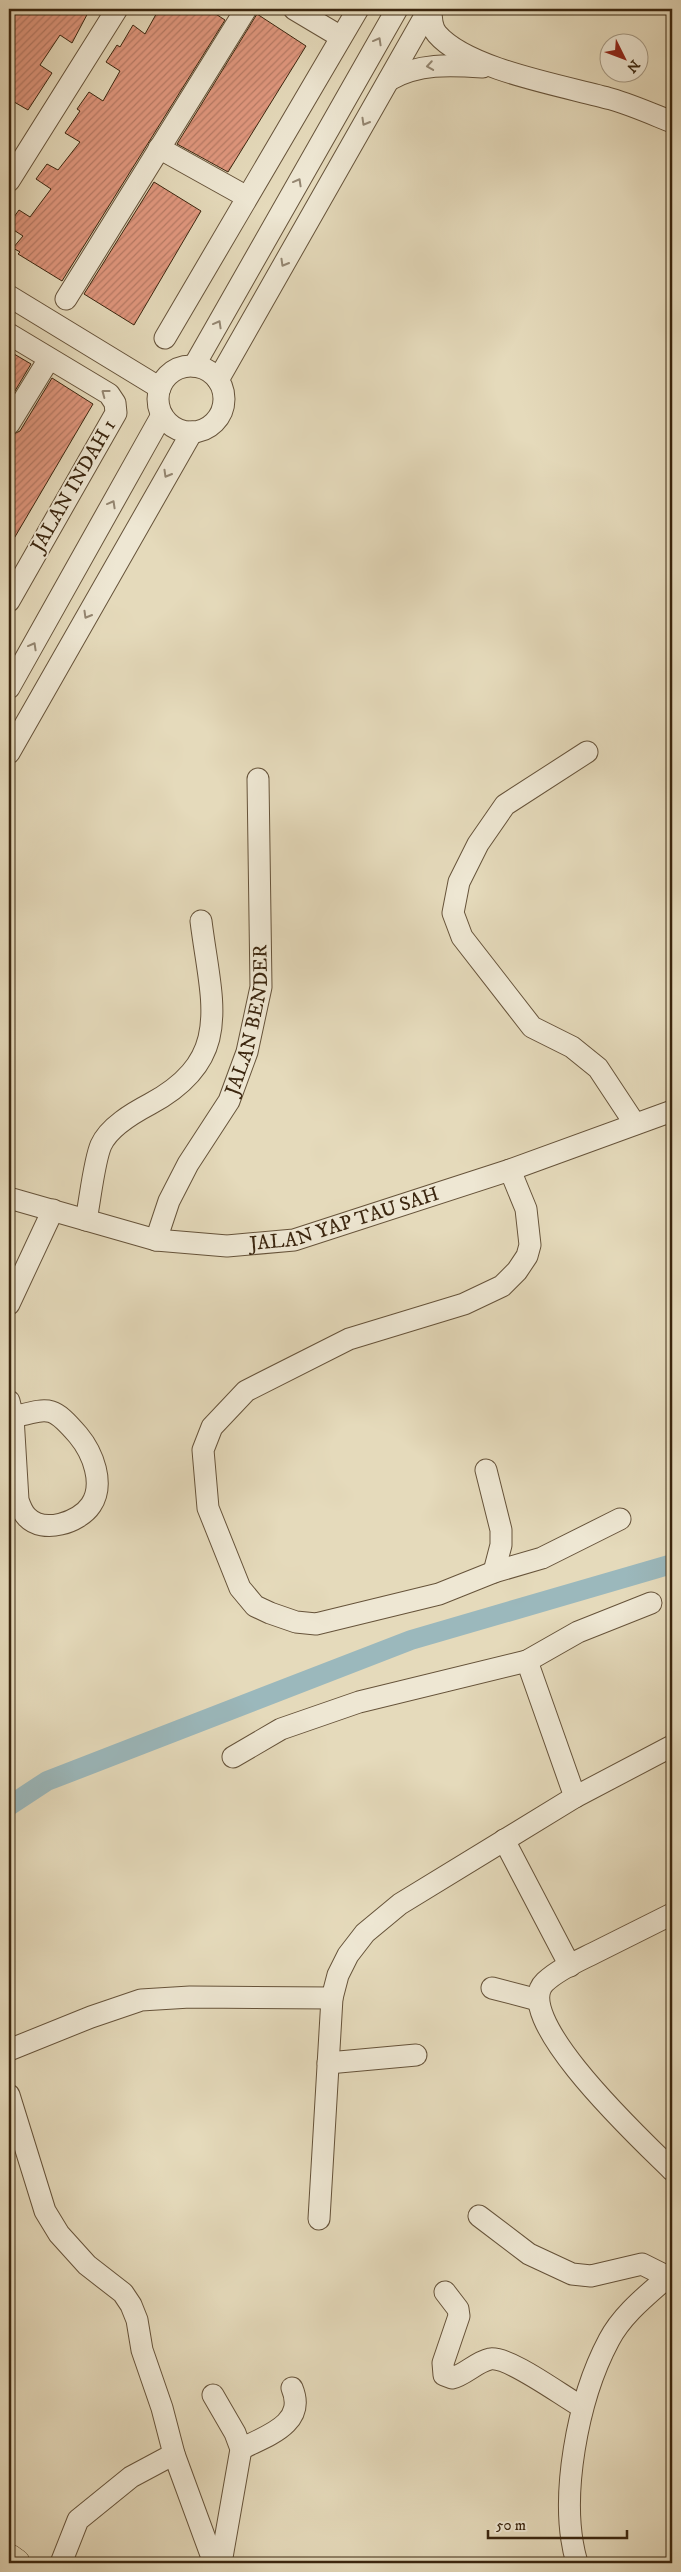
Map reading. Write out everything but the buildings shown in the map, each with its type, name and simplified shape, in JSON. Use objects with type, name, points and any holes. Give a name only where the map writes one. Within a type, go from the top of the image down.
[{"type":"highway","points":[[9,2558],[16,2563]]},
{"type":"street","points":[[9,181],[117,9]]},
{"type":"street","points":[[66,299],[246,9]]},
{"type":"street","points":[[294,9],[341,37]]},
{"type":"street","points":[[165,338],[358,9]]},
{"type":"street","points":[[194,366],[397,9]]},
{"type":"street","points":[[218,380],[430,9]]},
{"type":"street","points":[[430,9],[432,24],[437,34],[458,50],[496,67],[613,99],[672,122]]},
{"type":"street","points":[[389,80],[406,70],[440,64],[496,67]]},
{"type":"street","points":[[159,148],[247,197]]},
{"type":"street","points":[[9,296],[160,388]]},
{"type":"street","name":"JALAN INDAH 1","points":[[9,334],[49,360],[109,394],[115,403],[116,413],[15,576],[9,601]]},
{"type":"street","points":[[9,424],[49,360]]},
{"type":"street","points":[[194,366],[212,373],[218,380],[223,391],[224,402],[220,414],[208,426],[192,432],[175,427],[162,415],[159,406],[160,388],[165,378],[173,371],[194,366]]},
{"type":"street","points":[[9,688],[162,415]]},
{"type":"street","points":[[9,753],[192,432]]},
{"type":"street","points":[[587,752],[505,804],[478,844],[459,882],[454,913],[462,937],[532,1027],[572,1047],[598,1068],[634,1124]]},
{"type":"street","name":"JALAN BENDER","points":[[156,1240],[169,1201],[188,1164],[229,1101],[247,1052],[261,988],[258,779]]},
{"type":"street","points":[[86,1220],[101,1145],[111,1131],[139,1110],[169,1093],[187,1079],[205,1053],[213,1020],[201,921]]},
{"type":"street","name":"JALAN YAP TAU SAH","points":[[9,1198],[156,1240],[227,1246],[294,1240],[510,1170],[672,1111]]},
{"type":"street","points":[[510,1170],[526,1209],[530,1245],[527,1256],[517,1271],[502,1286],[464,1304],[349,1339],[246,1391],[212,1427],[203,1450],[208,1508],[240,1588],[255,1606],[296,1622],[316,1624],[439,1594],[494,1572],[542,1558],[620,1519]]},
{"type":"street","points":[[9,1304],[53,1210]]},
{"type":"street","points":[[11,1409],[49,1409],[61,1416],[83,1441],[97,1474],[96,1491],[90,1506],[73,1520],[57,1525],[41,1526],[26,1517],[18,1500],[11,1409]]},
{"type":"street","points":[[486,1470],[501,1530],[501,1545],[494,1572]]},
{"type":"street","points":[[234,1757],[281,1729],[359,1702],[527,1661],[578,1632],[651,1603]]},
{"type":"street","points":[[527,1661],[575,1797]]},
{"type":"street","points":[[319,2219],[332,1998],[338,1975],[348,1955],[365,1933],[400,1904],[575,1797],[672,1746]]},
{"type":"street","points":[[504,1840],[570,1966]]},
{"type":"street","points":[[672,1914],[570,1966],[544,1983],[538,2000],[538,2005],[562,2050],[590,2086],[672,2170]]},
{"type":"street","points":[[492,1988],[538,2000]]},
{"type":"street","points":[[9,2050],[91,2017],[141,2000],[190,1997],[332,1998]]},
{"type":"street","points":[[328,2063],[416,2055]]},
{"type":"street","points":[[9,2095],[45,2211],[59,2234],[81,2259],[123,2293],[131,2305],[137,2320],[142,2350],[162,2408],[174,2454],[214,2563]]},
{"type":"street","points":[[480,2216],[530,2254],[572,2274],[591,2276],[642,2264],[670,2275],[636,2306],[609,2339],[582,2407],[570,2481],[569,2527],[576,2563]]},
{"type":"street","points":[[445,2292],[458,2309],[459,2316],[443,2363],[444,2374],[452,2378],[459,2376],[488,2359],[495,2359],[524,2370],[560,2395],[582,2407]]},
{"type":"street","points":[[241,2448],[283,2427],[293,2417],[296,2399],[292,2388]]},
{"type":"street","points":[[212,2395],[235,2432],[241,2448],[221,2563]]},
{"type":"street","points":[[61,2563],[78,2520],[132,2478],[174,2454]]},
{"type":"waterway","points":[[9,1806],[47,1781],[411,1640],[672,1564]]}]
